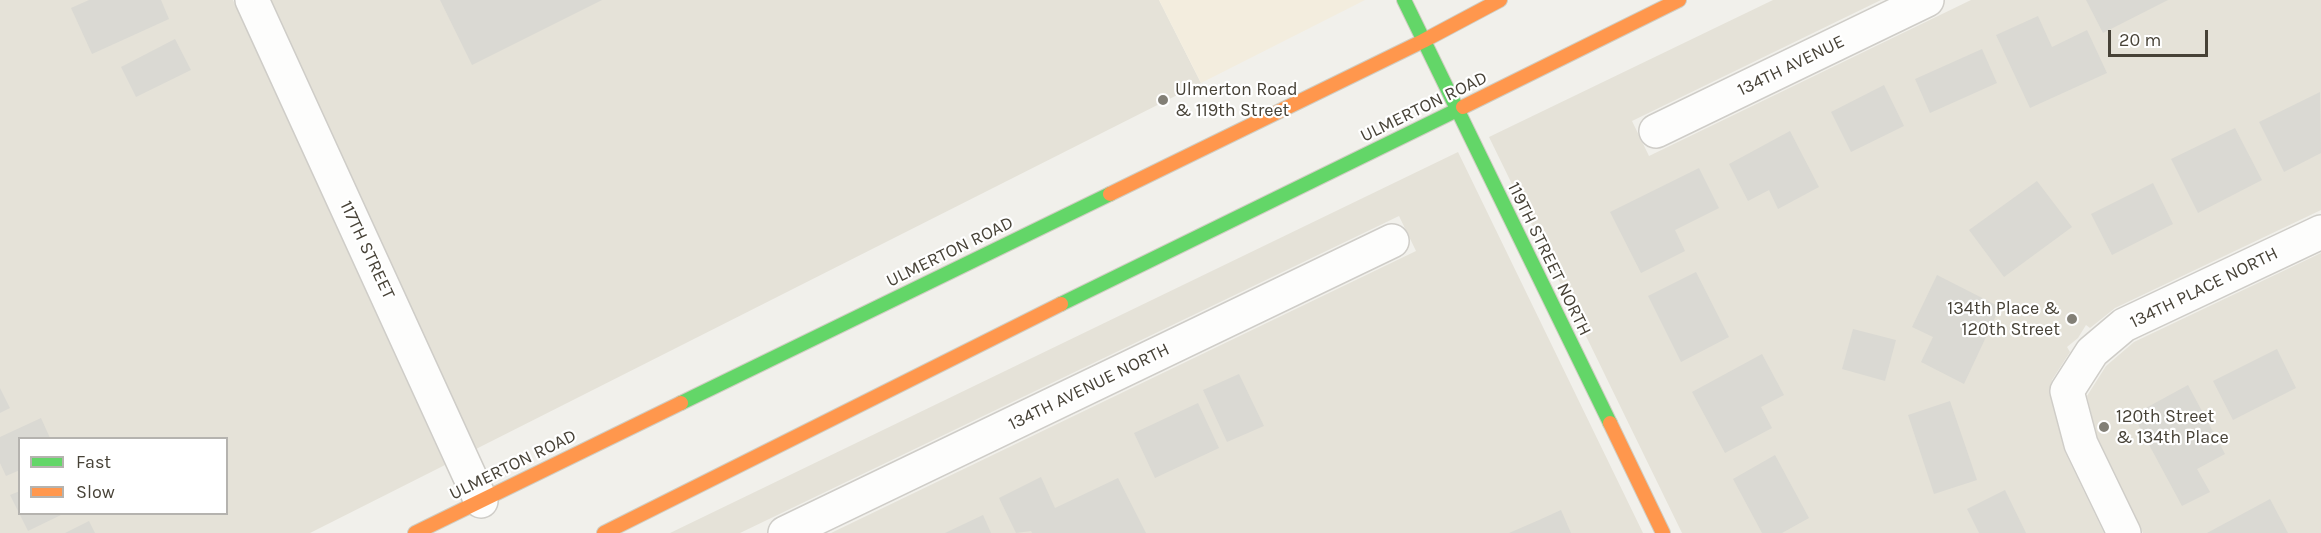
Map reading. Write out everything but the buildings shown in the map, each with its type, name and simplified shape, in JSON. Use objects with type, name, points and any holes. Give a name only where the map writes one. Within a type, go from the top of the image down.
[{"type":"main road","name":"119TH STREET NORTH","points":[[1404,0],[1663,533]]},
{"type":"main road","name":"ULMERTON ROAD","points":[[415,533],[476,511],[1423,41],[1500,0]]},
{"type":"main road","name":"ULMERTON ROAD","points":[[604,533],[816,425],[1679,0]]},
{"type":"street","name":"117TH STREET","points":[[252,0],[476,511]]},
{"type":"street","name":"134TH AVENUE","points":[[1656,131],[1927,0]]},
{"type":"street","name":"134TH PLACE NORTH","points":[[2124,533],[2081,444],[2067,391],[2092,352],[2124,325],[2321,232]]},
{"type":"street","name":"134TH AVENUE NORTH","points":[[785,533],[1392,241]]},
{"type":"shaded area","points":[[0,0],[233,0],[445,465],[310,533],[0,533]]},
{"type":"shaded area","points":[[271,0],[1159,0],[1201,83],[476,449]]},
{"type":"shaded area","points":[[1159,0],[1365,0],[1201,83]]},
{"type":"shaded area","points":[[1773,0],[1881,0],[1632,121],[1649,156],[1971,0],[2321,0],[2321,210],[2115,308],[2090,328],[2086,325],[2078,338],[2067,347],[2070,352],[2052,380],[2050,394],[2065,452],[2104,533],[1682,533],[1489,137]]},
{"type":"shaded area","points":[[1458,152],[1643,533],[831,533],[1416,251],[1399,216],[740,533],[670,533]]},
{"type":"shaded area","points":[[2321,253],[2321,533],[2143,533],[2097,438],[2087,396],[2106,366],[2134,342]]},
{"type":"traffic: fast","points":[[1404,0],[1610,423]]},
{"type":"traffic: fast","points":[[1061,304],[1463,107]]},
{"type":"traffic: fast","points":[[681,403],[1110,194]]},
{"type":"traffic: slow","points":[[1110,194],[1423,41],[1500,0]]},
{"type":"traffic: slow","points":[[1463,107],[1679,0]]},
{"type":"traffic: slow","points":[[604,533],[1061,304]]},
{"type":"traffic: slow","points":[[415,533],[681,403]]},
{"type":"traffic: slow","points":[[1610,423],[1663,533]]},
{"type":"place","name":"Ulmerton Road & 119th Street","points":[[1163,100]]},
{"type":"place","name":"134th Place & 120th Street","points":[[2072,319]]},
{"type":"place","name":"120th Street & 134th Place","points":[[2104,427]]}]
